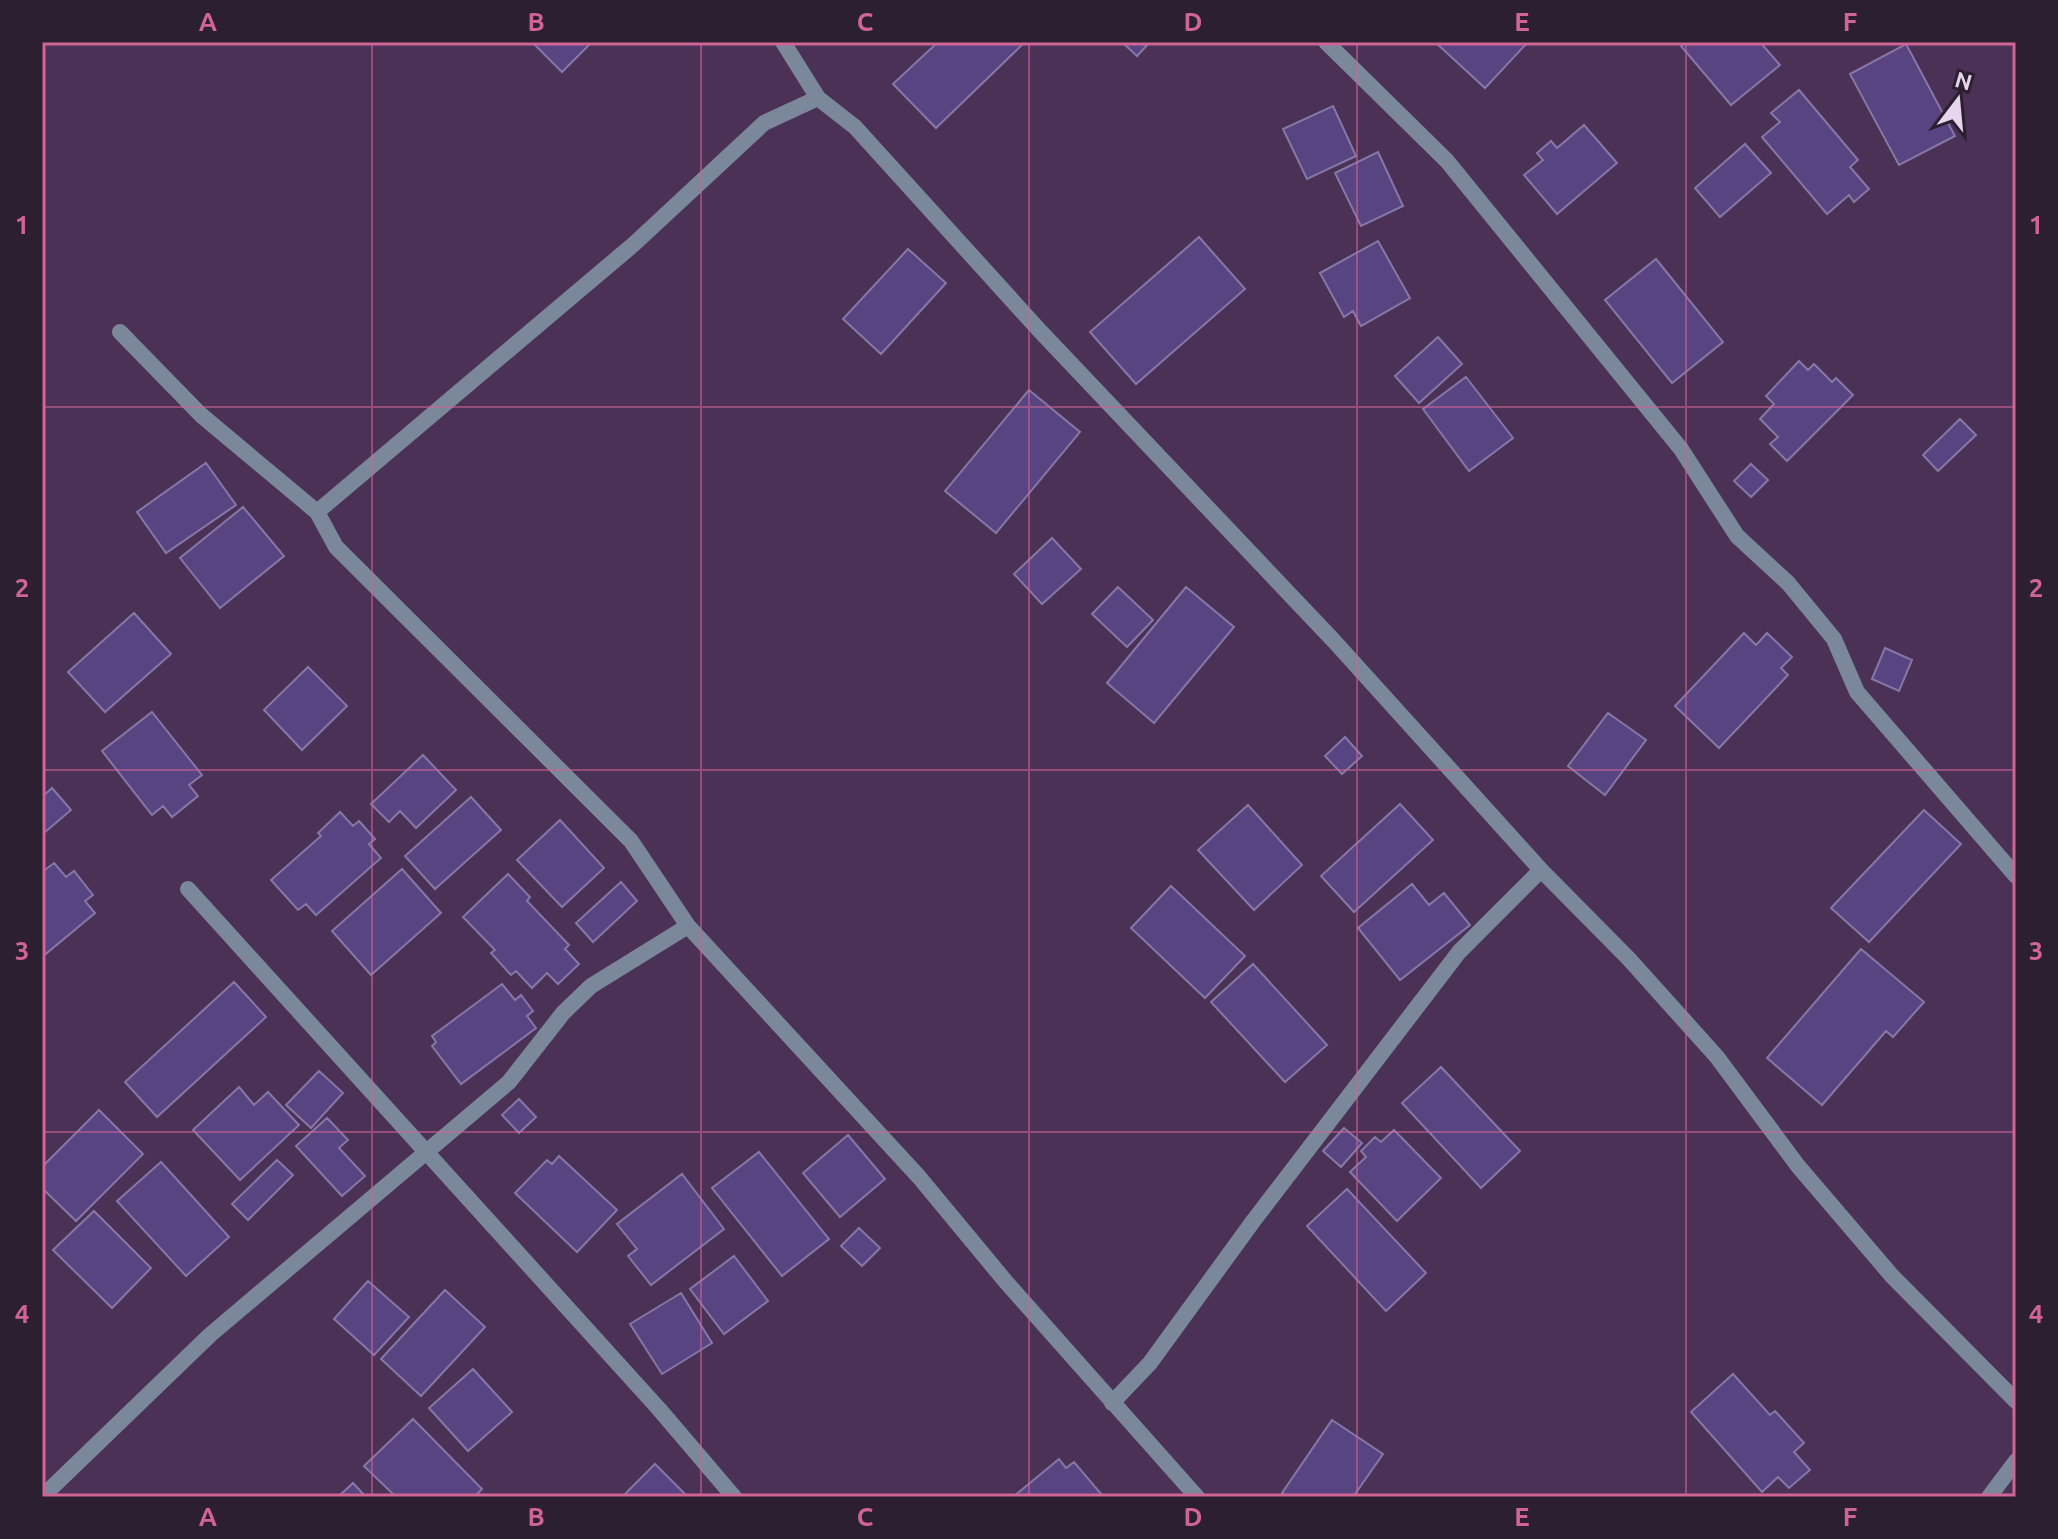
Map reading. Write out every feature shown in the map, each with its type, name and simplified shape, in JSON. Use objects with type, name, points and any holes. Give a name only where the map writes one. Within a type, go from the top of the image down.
[{"type":"street","points":[[783,42],[818,98],[855,127],[1040,331],[1334,641],[1541,870],[1629,959],[1717,1057],[1798,1166],[1892,1276],[2016,1401]]},
{"type":"street","points":[[1326,42],[1447,161],[1681,449],[1737,536],[1788,583],[1834,639],[1857,692],[2016,876]]},
{"type":"street","points":[[317,512],[634,244],[764,123],[818,98]]},
{"type":"street","points":[[120,332],[201,415],[317,512],[336,547],[631,841],[688,926],[919,1177],[1006,1282],[1197,1497]]},
{"type":"street","points":[[1112,1403],[1150,1363],[1254,1220],[1459,952],[1541,870]]},
{"type":"street","points":[[188,889],[659,1409],[734,1497]]},
{"type":"street","points":[[42,1497],[210,1335],[509,1082],[563,1013],[591,986],[688,926]]},
{"type":"street","points":[[1989,1497],[2016,1461]]},
{"type":"building","points":[[532,42],[592,42],[562,72]]},
{"type":"building","points":[[938,42],[1025,42],[936,128],[893,84]]},
{"type":"building","points":[[1122,42],[1150,42],[1137,56]]},
{"type":"building","points":[[1435,42],[1528,42],[1485,88]]},
{"type":"building","points":[[1685,42],[1760,42],[1780,65],[1731,105],[1681,46]]},
{"type":"building","points":[[1906,44],[1955,136],[1899,165],[1850,74]]},
{"type":"building","points":[[1799,90],[1858,160],[1850,167],[1869,189],[1854,202],[1849,195],[1827,214],[1762,137],[1780,122],[1771,113]]},
{"type":"building","points":[[1333,106],[1356,156],[1307,179],[1283,129]]},
{"type":"building","points":[[1584,125],[1617,163],[1557,214],[1524,175],[1543,160],[1537,153],[1551,141],[1557,148]]},
{"type":"building","points":[[1745,144],[1771,173],[1720,217],[1695,188]]},
{"type":"building","points":[[1378,152],[1403,206],[1361,226],[1335,173]]},
{"type":"building","points":[[1199,237],[1245,289],[1136,384],[1090,332]]},
{"type":"building","points":[[1378,241],[1410,298],[1361,326],[1353,311],[1344,317],[1320,273]]},
{"type":"building","points":[[908,249],[946,283],[881,354],[843,319]]},
{"type":"building","points":[[1656,259],[1723,342],[1672,383],[1605,300]]},
{"type":"building","points":[[1438,337],[1462,364],[1419,403],[1395,376]]},
{"type":"building","points":[[1799,361],[1808,370],[1814,364],[1832,382],[1836,378],[1853,395],[1787,461],[1770,444],[1778,437],[1760,419],[1774,404],[1766,396]]},
{"type":"building","points":[[1466,377],[1513,438],[1469,471],[1423,409]]},
{"type":"building","points":[[1029,390],[1080,432],[996,533],[945,491]]},
{"type":"building","points":[[1960,419],[1976,435],[1938,471],[1923,455]]},
{"type":"building","points":[[206,463],[236,505],[166,553],[137,512]]},
{"type":"building","points":[[1751,464],[1768,480],[1751,497],[1734,481]]},
{"type":"building","points":[[243,507],[284,556],[220,608],[180,558]]},
{"type":"building","points":[[1052,538],[1081,569],[1042,604],[1014,574]]},
{"type":"building","points":[[1118,587],[1153,620],[1127,647],[1092,614]]},
{"type":"building","points":[[1186,587],[1234,627],[1154,723],[1107,683]]},
{"type":"building","points":[[134,613],[171,654],[105,712],[68,672]]},
{"type":"building","points":[[1744,633],[1756,645],[1767,633],[1792,657],[1781,668],[1788,675],[1719,748],[1675,706]]},
{"type":"building","points":[[1885,648],[1912,660],[1899,691],[1872,679]]},
{"type":"building","points":[[308,667],[347,706],[302,750],[264,710]]},
{"type":"building","points":[[152,712],[202,775],[189,785],[198,796],[172,817],[163,806],[152,815],[102,751]]},
{"type":"building","points":[[1608,713],[1646,740],[1605,795],[1568,766]]},
{"type":"building","points":[[1345,737],[1362,756],[1342,774],[1325,756]]},
{"type":"building","points":[[423,755],[456,790],[416,828],[400,811],[389,822],[371,804]]},
{"type":"building","points":[[52,788],[71,810],[44,833],[42,797]]},
{"type":"building","points":[[471,797],[501,830],[435,889],[405,856]]},
{"type":"building","points":[[1400,804],[1433,840],[1354,912],[1321,876]]},
{"type":"building","points":[[1248,805],[1302,865],[1254,910],[1198,850]]},
{"type":"building","points":[[1924,810],[1961,844],[1869,942],[1831,908]]},
{"type":"building","points":[[340,812],[353,826],[359,821],[375,839],[369,844],[381,858],[316,915],[306,904],[298,910],[271,880],[321,836],[318,833]]},
{"type":"building","points":[[560,820],[604,868],[562,907],[517,860]]},
{"type":"building","points":[[54,863],[66,877],[74,871],[93,895],[85,901],[95,913],[42,957],[42,872]]},
{"type":"building","points":[[402,869],[441,913],[371,975],[332,931]]},
{"type":"building","points":[[508,874],[530,897],[527,901],[569,945],[565,949],[579,964],[558,984],[547,973],[532,988],[516,971],[511,975],[491,953],[495,950],[463,917]]},
{"type":"building","points":[[621,882],[637,901],[593,942],[576,923]]},
{"type":"building","points":[[1412,884],[1429,905],[1444,893],[1470,925],[1400,980],[1358,928]]},
{"type":"building","points":[[1171,886],[1245,956],[1205,998],[1131,928]]},
{"type":"building","points":[[1861,949],[1924,1002],[1893,1037],[1886,1031],[1822,1105],[1767,1058]]},
{"type":"building","points":[[1253,964],[1327,1045],[1285,1082],[1211,1002]]},
{"type":"building","points":[[234,982],[266,1017],[157,1117],[125,1082]]},
{"type":"building","points":[[502,984],[515,1000],[521,995],[533,1011],[527,1016],[536,1028],[461,1084],[432,1046],[436,1042],[432,1036]]},
{"type":"building","points":[[1441,1067],[1520,1151],[1481,1188],[1402,1103]]},
{"type":"building","points":[[319,1071],[343,1093],[311,1128],[286,1105]]},
{"type":"building","points":[[239,1087],[254,1105],[268,1092],[299,1125],[240,1180],[193,1130]]},
{"type":"building","points":[[519,1099],[536,1117],[519,1133],[502,1115]]},
{"type":"building","points":[[99,1110],[143,1154],[76,1221],[42,1188],[42,1167]]},
{"type":"building","points":[[327,1118],[348,1140],[339,1148],[365,1176],[342,1196],[296,1146]]},
{"type":"building","points":[[1344,1128],[1362,1143],[1341,1167],[1323,1151]]},
{"type":"building","points":[[1394,1130],[1441,1178],[1397,1221],[1350,1172],[1366,1157],[1361,1151],[1375,1137],[1381,1142]]},
{"type":"building","points":[[848,1135],[885,1179],[840,1217],[803,1173]]},
{"type":"building","points":[[759,1152],[829,1239],[782,1276],[712,1188]]},
{"type":"building","points":[[559,1156],[617,1210],[577,1252],[515,1193],[547,1160],[552,1164]]},
{"type":"building","points":[[277,1160],[293,1175],[248,1220],[232,1204]]},
{"type":"building","points":[[161,1162],[229,1237],[186,1276],[117,1201]]},
{"type":"building","points":[[682,1174],[724,1229],[651,1285],[628,1256],[637,1249],[617,1224]]},
{"type":"building","points":[[1347,1189],[1426,1273],[1386,1311],[1307,1226]]},
{"type":"building","points":[[94,1211],[151,1268],[112,1308],[53,1250]]},
{"type":"building","points":[[859,1228],[880,1248],[862,1266],[841,1246]]},
{"type":"building","points":[[734,1256],[768,1301],[724,1334],[690,1289]]},
{"type":"building","points":[[368,1281],[409,1317],[374,1355],[334,1319]]},
{"type":"building","points":[[445,1290],[485,1327],[421,1396],[381,1359]]},
{"type":"building","points":[[681,1293],[712,1343],[662,1374],[630,1324]]},
{"type":"building","points":[[473,1369],[512,1412],[468,1451],[429,1408]]},
{"type":"building","points":[[1733,1374],[1770,1415],[1775,1411],[1804,1443],[1794,1452],[1810,1470],[1789,1488],[1778,1477],[1762,1492],[1691,1412]]},
{"type":"building","points":[[413,1419],[482,1489],[474,1497],[396,1497],[364,1466]]},
{"type":"building","points":[[1332,1420],[1383,1454],[1353,1497],[1288,1497],[1282,1493]]},
{"type":"building","points":[[1059,1459],[1066,1468],[1074,1462],[1102,1495],[1013,1497]]},
{"type":"building","points":[[655,1464],[688,1497],[622,1497]]},
{"type":"building","points":[[353,1483],[366,1497],[338,1497]]}]
